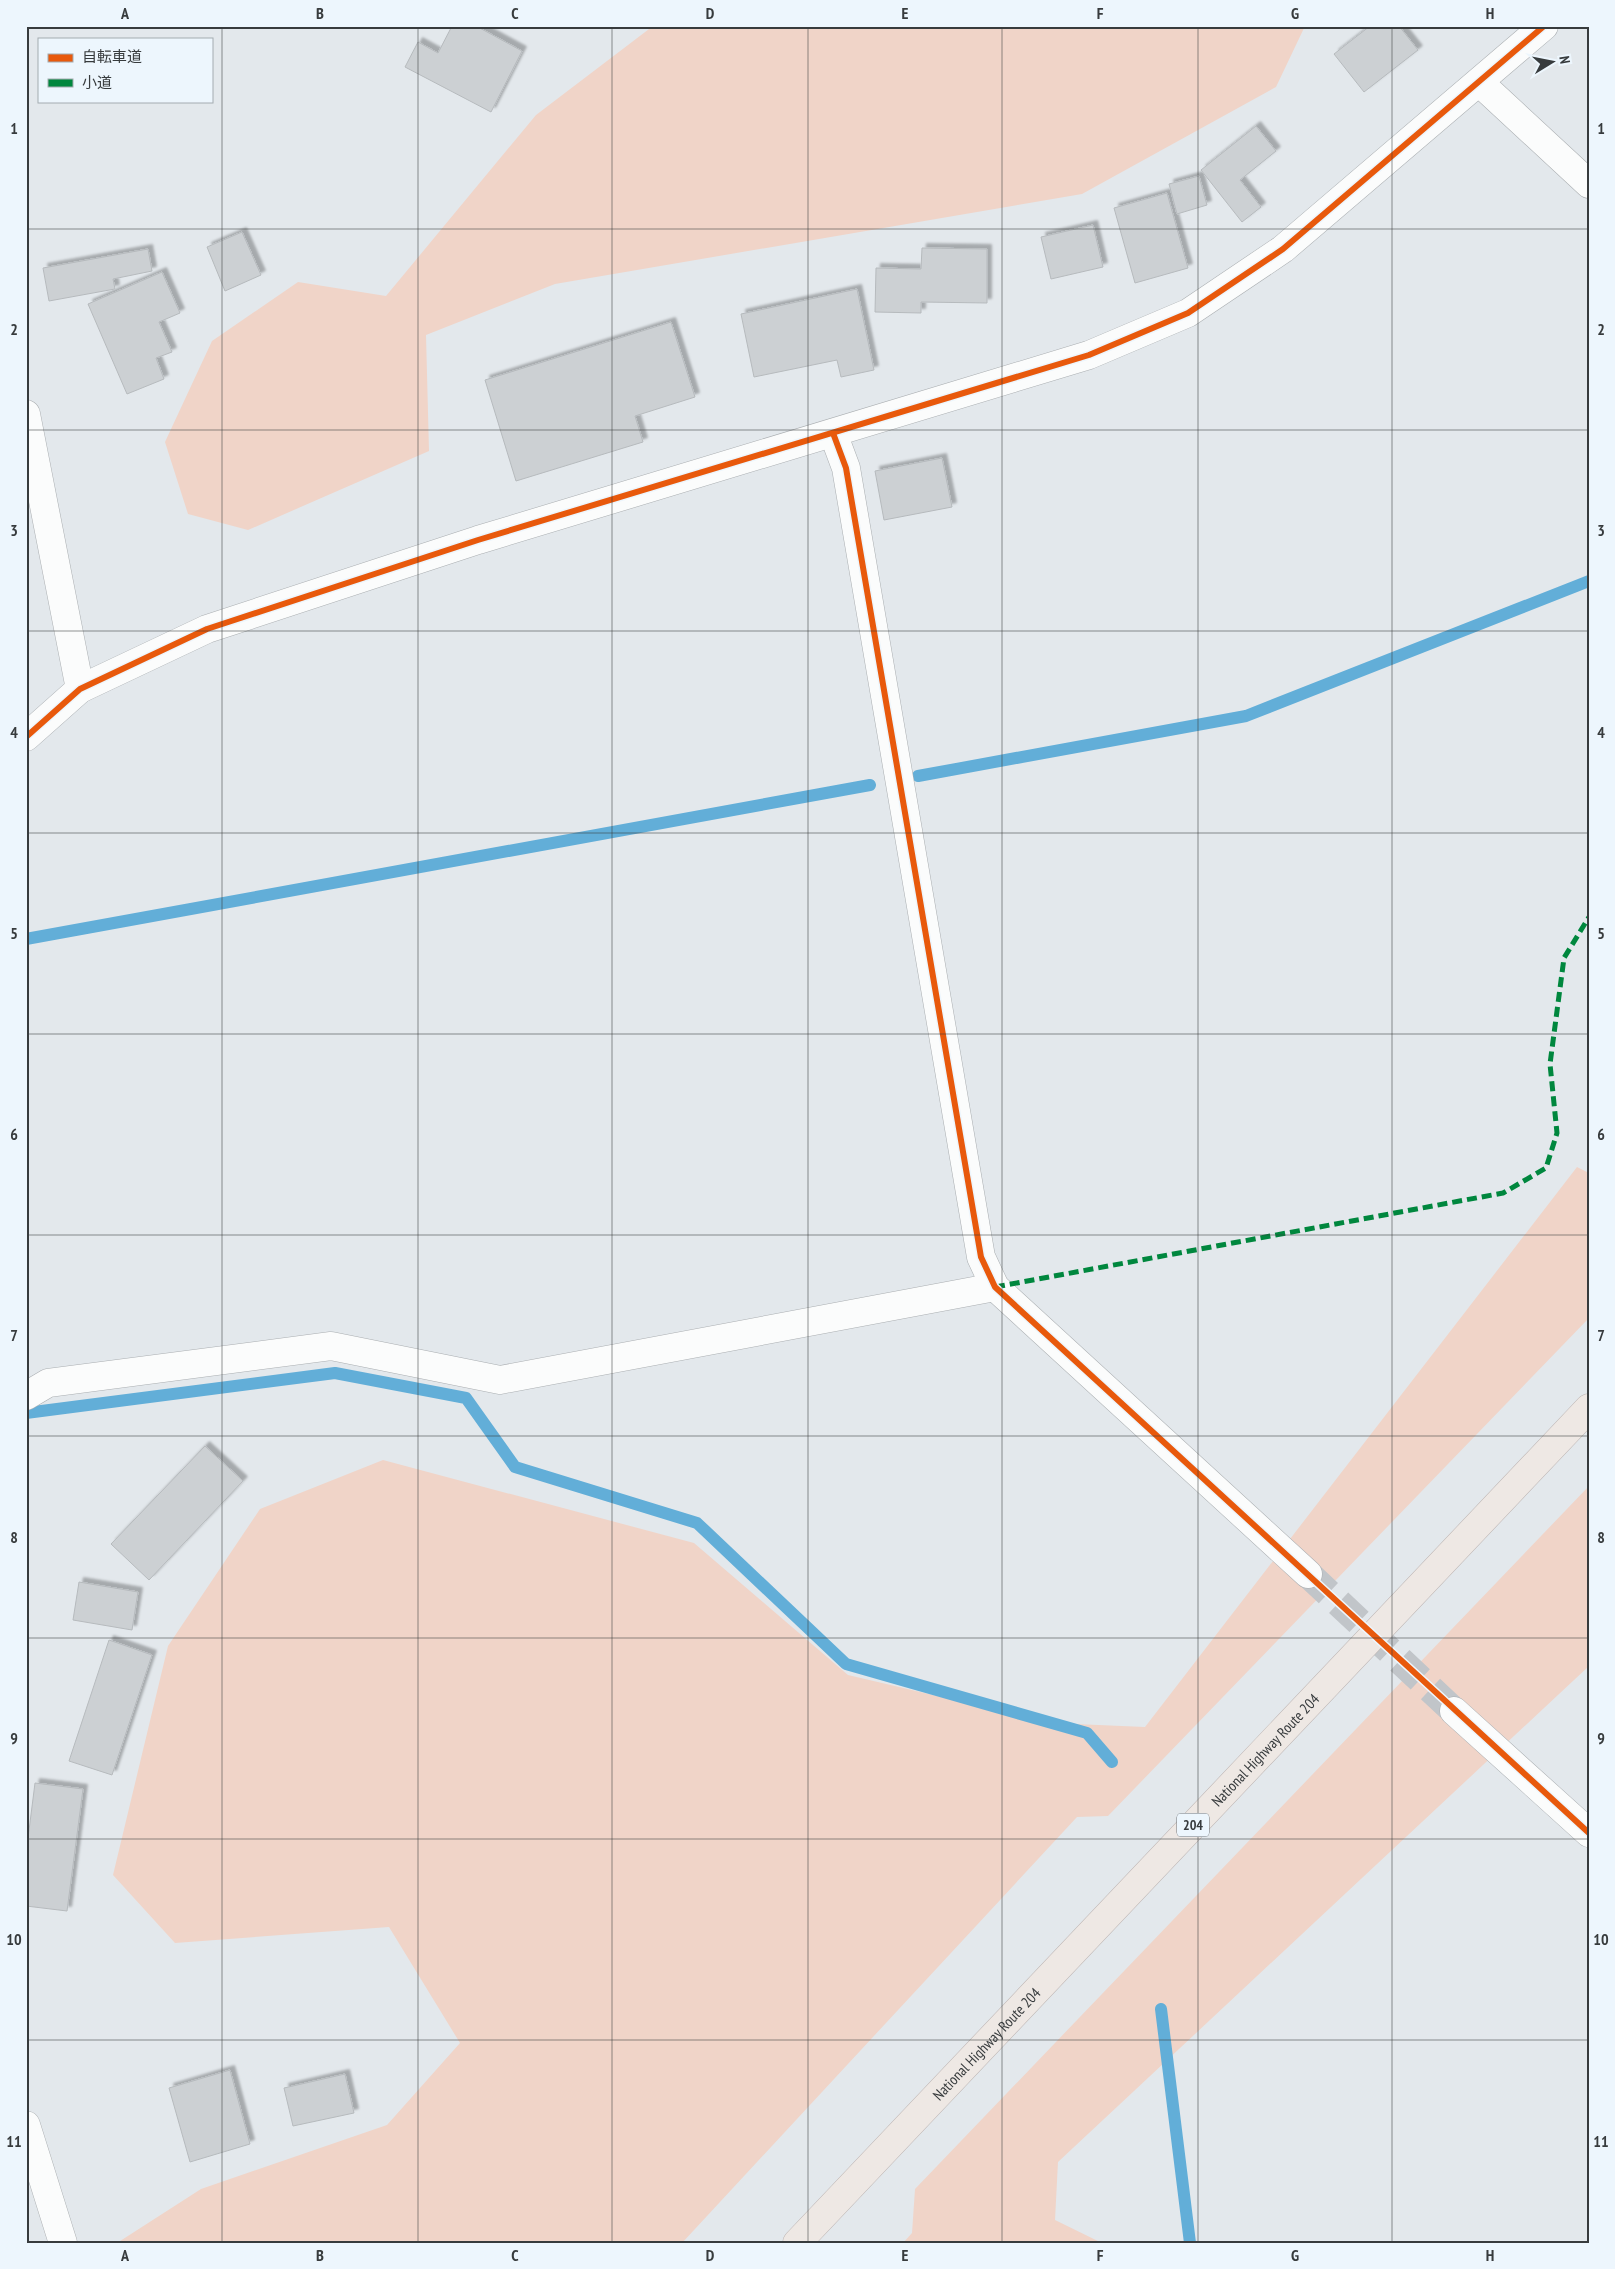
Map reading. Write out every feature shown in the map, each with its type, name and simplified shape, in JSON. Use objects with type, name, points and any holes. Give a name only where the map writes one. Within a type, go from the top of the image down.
[{"type":"highway","name":"National Highway Route 204","points":[[797,2243],[1589,1408]]},
{"type":"street","points":[[26,737],[80,689],[207,630],[478,540],[1089,355],[1188,313],[1283,249],[1480,83],[1544,26]]},
{"type":"street","points":[[1480,83],[1589,184]]},
{"type":"street","points":[[26,414],[80,689]]},
{"type":"street","points":[[833,433],[846,468],[981,1257],[995,1287],[1308,1574]]},
{"type":"street","points":[[26,1396],[48,1382],[331,1346],[500,1380],[995,1287]]},
{"type":"street","points":[[1454,1711],[1589,1832]]},
{"type":"street","points":[[26,2126],[62,2243]]},
{"type":"shaded area","points":[[653,26],[1305,26],[1276,87],[1082,194],[555,284],[426,335],[429,451],[248,530],[188,514],[165,442],[212,341],[298,282],[386,296],[536,115]]},
{"type":"shaded area","points":[[1577,1167],[1589,1173],[1589,1318],[1108,1816],[1077,1817],[682,2243],[117,2243],[201,2189],[387,2125],[460,2043],[389,1927],[175,1943],[113,1875],[168,1646],[260,1509],[383,1460],[694,1543],[848,1675],[1052,1723],[1145,1727]]},
{"type":"shaded area","points":[[1589,1486],[1589,1666],[1058,2162],[1055,2220],[1102,2243],[903,2243],[912,2233],[915,2189]]},
{"type":"building","points":[[452,26],[476,26],[522,51],[491,112],[405,67],[418,42],[438,53]]},
{"type":"building","points":[[1370,26],[1399,26],[1418,50],[1364,92],[1334,54]]},
{"type":"building","points":[[1256,126],[1276,151],[1240,180],[1261,207],[1242,222],[1201,170]]},
{"type":"building","points":[[1199,176],[1207,205],[1177,214],[1169,184]]},
{"type":"building","points":[[1167,193],[1188,268],[1135,283],[1114,208]]},
{"type":"building","points":[[1093,225],[1103,267],[1051,279],[1041,237]]},
{"type":"building","points":[[242,232],[261,275],[225,291],[207,247]]},
{"type":"building","points":[[922,248],[987,249],[987,303],[921,302],[921,313],[875,312],[876,268],[921,269]]},
{"type":"building","points":[[148,249],[152,271],[113,279],[115,289],[49,301],[43,268]]},
{"type":"building","points":[[162,272],[180,313],[159,322],[172,352],[156,358],[164,379],[127,394],[88,304]]},
{"type":"building","points":[[857,289],[874,370],[841,377],[837,360],[754,377],[741,314]]},
{"type":"building","points":[[671,322],[695,397],[635,416],[643,442],[516,481],[485,380]]},
{"type":"building","points":[[942,458],[952,507],[884,520],[875,471]]},
{"type":"building","points":[[205,1446],[243,1481],[149,1580],[111,1544]]},
{"type":"building","points":[[79,1582],[138,1592],[132,1630],[73,1620]]},
{"type":"building","points":[[109,1640],[152,1655],[112,1775],[69,1761]]},
{"type":"building","points":[[35,1783],[83,1789],[67,1911],[26,1906],[26,1854]]},
{"type":"building","points":[[230,2070],[250,2144],[190,2162],[169,2088]]},
{"type":"building","points":[[345,2074],[354,2113],[293,2126],[284,2088]]},
{"type":"waterway","points":[[918,776],[1246,716],[1589,581]]},
{"type":"waterway","points":[[26,939],[870,785]]},
{"type":"waterway","points":[[26,1413],[335,1373],[466,1398],[515,1467],[697,1523],[846,1664],[1087,1733],[1112,1762]]},
{"type":"waterway","points":[[1161,2009],[1190,2243]]},
{"type":"tunnel","points":[[1308,1574],[1454,1711]]},
{"type":"marked path","points":[[995,1287],[1503,1193],[1546,1168],[1557,1133],[1550,1064],[1564,958],[1589,917]]},
{"type":"cycle path","points":[[26,737],[80,689],[207,629],[478,540],[1089,355],[1188,313],[1283,249],[1544,26]]},
{"type":"cycle path","points":[[833,433],[846,468],[981,1257],[995,1287],[1589,1833]]}]
